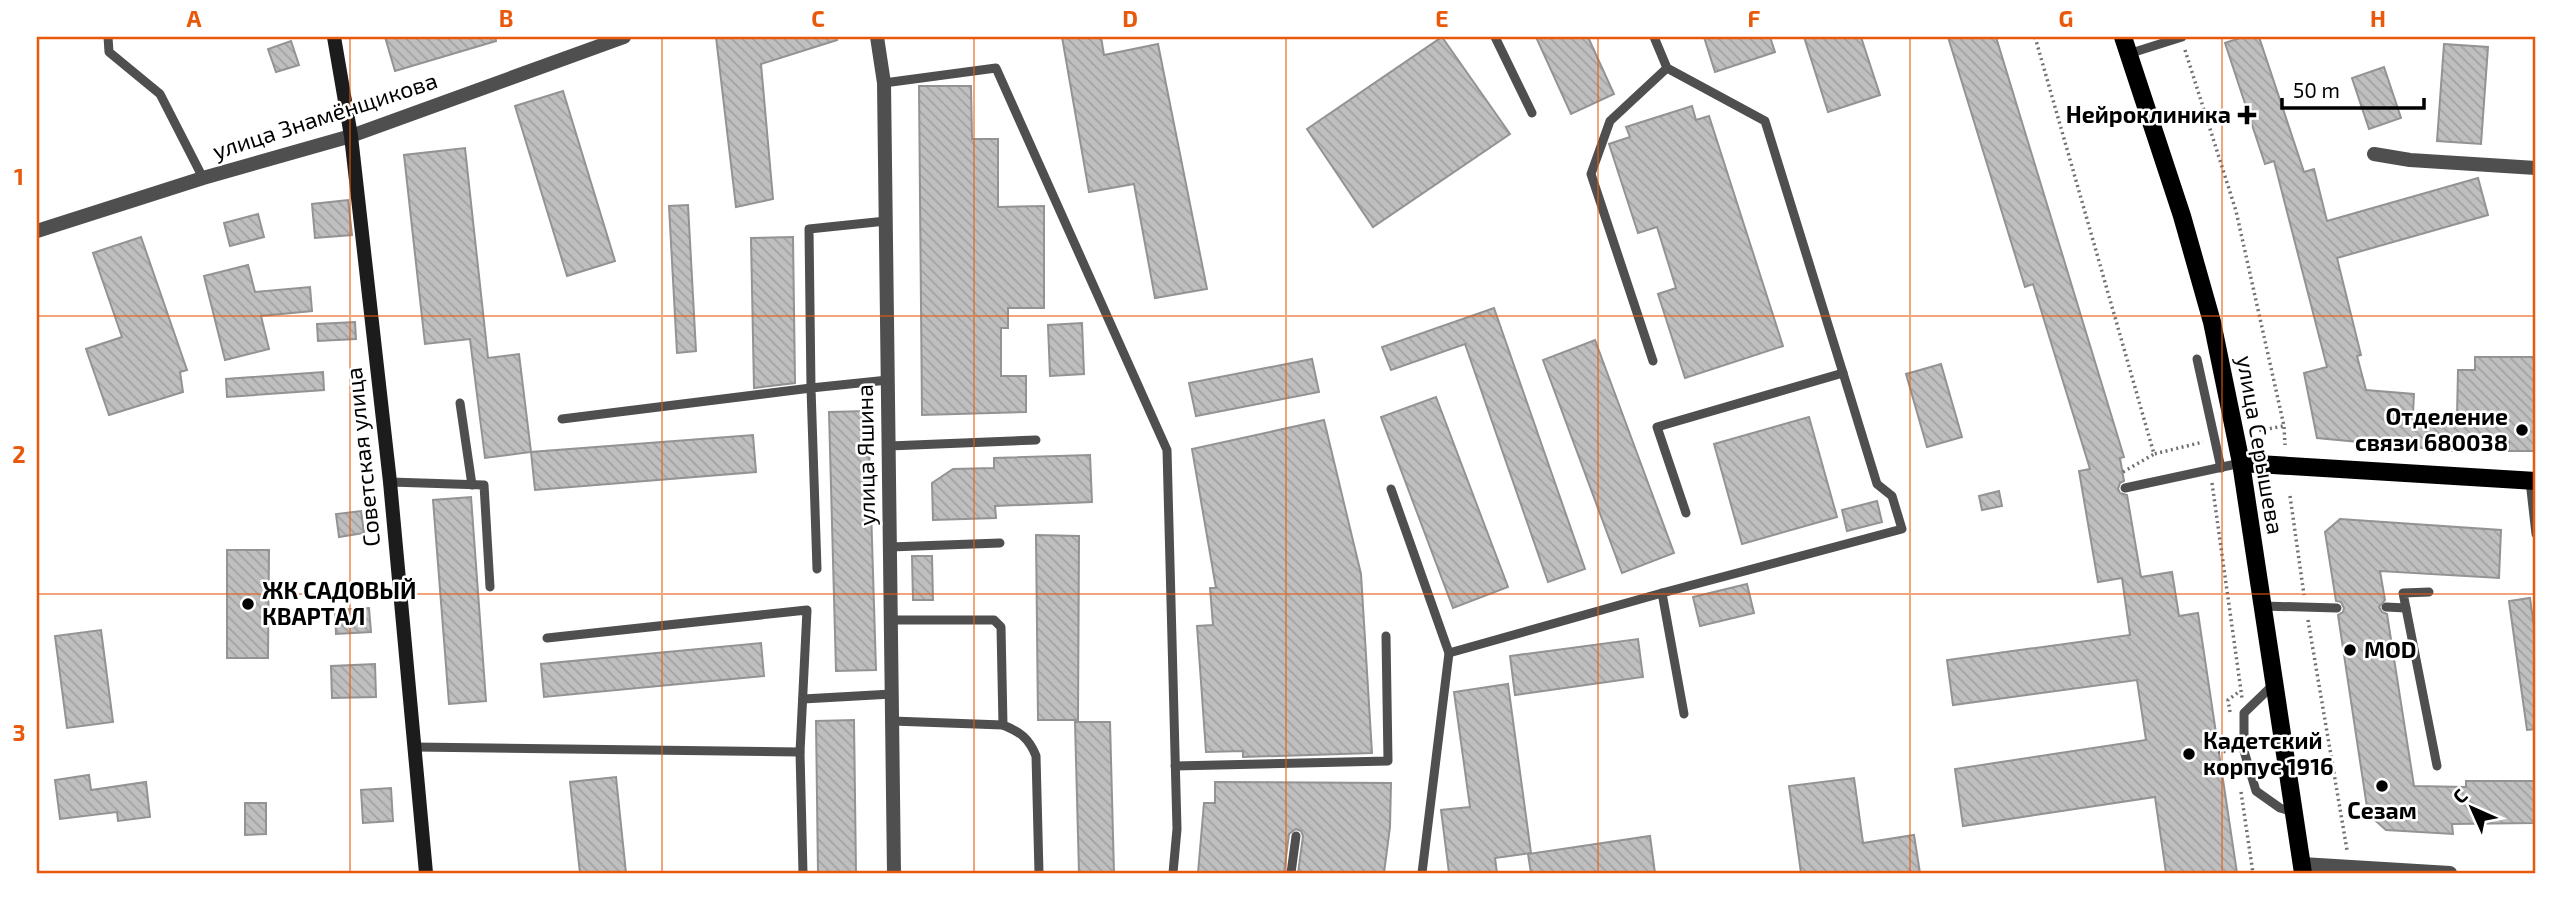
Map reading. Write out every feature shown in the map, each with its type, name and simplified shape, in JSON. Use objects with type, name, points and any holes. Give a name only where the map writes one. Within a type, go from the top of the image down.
[{"type":"main road","name":"улица Серышева","points":[[2125,45],[2182,216],[2212,322],[2241,463],[2302,869]]},
{"type":"main road","points":[[2241,463],[2533,481]]},
{"type":"street","name":"Советская улица","points":[[334,37],[351,136],[390,482],[426,873]]},
{"type":"street","name":"улица Знамёнщикова","points":[[37,231],[203,178],[351,136],[624,37]]},
{"type":"street","name":"улица Яшина","points":[[877,37],[884,83],[894,873]]},
{"type":"street","points":[[2374,153],[2410,160],[2536,168]]},
{"type":"street","points":[[2302,869],[2349,867],[2450,873]]},
{"type":"lane","points":[[108,37],[109,52],[160,94],[203,178]]},
{"type":"lane","points":[[1495,37],[1532,113]]},
{"type":"lane","points":[[1449,653],[1902,529],[1892,496],[1877,484],[1765,121],[1667,68],[1654,37]]},
{"type":"lane","points":[[2125,45],[2182,37]]},
{"type":"lane","points":[[884,83],[996,68],[1167,450],[1177,829],[1173,873]]},
{"type":"lane","points":[[1653,361],[1591,174],[1611,121],[1667,68]]},
{"type":"lane","points":[[817,569],[809,229],[886,221]]},
{"type":"lane","points":[[2197,359],[2221,468]]},
{"type":"lane","points":[[1686,513],[1657,427],[1843,373]]},
{"type":"lane","points":[[562,419],[888,380]]},
{"type":"lane","points":[[460,404],[472,485]]},
{"type":"lane","points":[[889,446],[1036,440]]},
{"type":"lane","points":[[2125,488],[2241,463]]},
{"type":"lane","points":[[2533,481],[2536,534]]},
{"type":"lane","points":[[390,482],[484,485],[490,587]]},
{"type":"lane","points":[[1391,489],[1449,653],[1422,873]]},
{"type":"lane","points":[[890,547],[1000,543]]},
{"type":"lane","points":[[2429,592],[2403,593],[2437,766]]},
{"type":"lane","points":[[1662,593],[1684,714]]},
{"type":"lane","points":[[2263,606],[2337,608]]},
{"type":"lane","points":[[2386,607],[2406,608]]},
{"type":"lane","points":[[547,638],[807,610],[800,752],[803,873]]},
{"type":"lane","points":[[891,620],[994,620],[999,623],[1003,725]]},
{"type":"lane","points":[[1175,766],[1388,761],[1386,636]]},
{"type":"lane","points":[[2275,684],[2245,713],[2244,751],[2256,791],[2280,808],[2294,812]]},
{"type":"lane","points":[[803,699],[892,694]]},
{"type":"lane","points":[[892,721],[1003,725],[1020,732],[1030,741],[1036,755],[1040,873]]},
{"type":"lane","points":[[415,747],[800,752]]},
{"type":"lane","points":[[1292,873],[1296,836]]},
{"type":"path","points":[[2035,37],[2154,454]]},
{"type":"path","points":[[2182,37],[2236,211],[2284,426],[2285,446]]},
{"type":"path","points":[[2256,431],[2284,426]]},
{"type":"path","points":[[2123,472],[2154,454],[2207,441],[2245,713]]},
{"type":"path","points":[[2290,496],[2349,867]]},
{"type":"building","points":[[385,37],[495,37],[496,41],[395,71]]},
{"type":"building","points":[[716,37],[836,37],[837,40],[761,64],[773,199],[736,207]]},
{"type":"building","points":[[1062,37],[1101,37],[1104,55],[1158,44],[1207,289],[1155,298],[1134,184],[1089,192]]},
{"type":"building","points":[[1442,37],[1510,134],[1373,227],[1307,129]]},
{"type":"building","points":[[1536,37],[1588,37],[1614,94],[1571,114]]},
{"type":"building","points":[[1704,37],[1770,37],[1775,52],[1715,72]]},
{"type":"building","points":[[1804,37],[1861,37],[1880,95],[1828,112]]},
{"type":"building","points":[[1948,37],[1996,37],[2124,457],[2120,458],[2124,481],[2118,489],[2120,493],[2127,495],[2141,577],[2172,572],[2179,616],[2198,613],[2237,873],[2166,873],[2155,797],[1963,826],[1955,769],[2146,740],[2137,680],[1953,705],[1947,660],[2130,635],[2122,578],[2098,582],[2079,471],[2090,469],[2033,284],[2025,287]]},
{"type":"building","points":[[2243,37],[2259,37],[2304,172],[2314,169],[2327,221],[2478,178],[2488,215],[2337,258],[2361,355],[2357,356],[2366,390],[2414,394],[2413,413],[2457,417],[2458,370],[2475,370],[2475,357],[2536,357],[2536,451],[2509,451],[2509,442],[2454,442],[2454,451],[2317,438],[2304,373],[2327,367],[2274,161],[2265,164],[2225,43]]},
{"type":"building","points":[[291,41],[299,65],[276,72],[268,49]]},
{"type":"building","points":[[2444,44],[2488,47],[2481,144],[2437,141]]},
{"type":"building","points":[[2384,67],[2401,118],[2369,129],[2352,78]]},
{"type":"building","points":[[919,86],[971,86],[972,139],[998,139],[998,207],[1044,206],[1044,308],[1008,308],[1008,328],[1001,328],[1001,376],[1026,376],[1026,412],[922,415]]},
{"type":"building","points":[[563,91],[615,261],[567,276],[515,106]]},
{"type":"building","points":[[1692,106],[1696,120],[1709,116],[1783,346],[1685,378],[1658,294],[1676,288],[1657,227],[1638,233],[1609,144],[1630,137],[1626,127]]},
{"type":"building","points":[[465,148],[488,358],[519,354],[531,452],[485,458],[470,339],[425,344],[404,155]]},
{"type":"building","points":[[348,200],[352,235],[315,238],[312,204]]},
{"type":"building","points":[[688,205],[696,351],[677,353],[669,206]]},
{"type":"building","points":[[258,214],[264,237],[230,246],[224,223]]},
{"type":"building","points":[[141,237],[187,370],[180,372],[183,392],[109,415],[86,349],[122,337],[93,253]]},
{"type":"building","points":[[793,237],[795,383],[754,388],[751,238]]},
{"type":"building","points":[[248,265],[255,292],[310,287],[312,311],[261,316],[269,349],[225,360],[204,276]]},
{"type":"building","points":[[1494,308],[1585,569],[1548,582],[1465,344],[1391,370],[1382,347]]},
{"type":"building","points":[[355,322],[356,339],[318,341],[317,324]]},
{"type":"building","points":[[1082,323],[1084,374],[1050,376],[1048,325]]},
{"type":"building","points":[[1595,340],[1674,553],[1622,573],[1543,360]]},
{"type":"building","points":[[1312,359],[1319,392],[1196,416],[1189,383]]},
{"type":"building","points":[[1941,364],[1962,437],[1927,447],[1906,374]]},
{"type":"building","points":[[323,372],[324,390],[227,397],[226,379]]},
{"type":"building","points":[[1436,397],[1508,587],[1453,608],[1381,417]]},
{"type":"building","points":[[868,411],[876,670],[836,671],[829,412]]},
{"type":"building","points":[[1809,417],[1837,517],[1742,544],[1714,444]]},
{"type":"building","points":[[1324,420],[1361,574],[1372,753],[1243,757],[1243,751],[1206,752],[1197,626],[1213,625],[1210,588],[1216,588],[1192,449]]},
{"type":"building","points":[[753,435],[756,472],[535,490],[531,452]]},
{"type":"building","points":[[1090,455],[1092,502],[995,506],[996,518],[933,520],[932,483],[953,469],[994,468],[994,458]]},
{"type":"building","points":[[1999,491],[2002,506],[1982,510],[1979,496]]},
{"type":"building","points":[[471,497],[486,701],[449,704],[433,500]]},
{"type":"building","points":[[1877,501],[1882,522],[1847,531],[1842,510]]},
{"type":"building","points":[[361,511],[364,533],[339,537],[336,514]]},
{"type":"building","points":[[2340,519],[2501,530],[2499,578],[2380,571],[2385,600],[2379,607],[2387,614],[2414,786],[2466,787],[2466,781],[2534,781],[2534,823],[2452,824],[2453,834],[2386,830],[2368,814],[2338,615],[2344,608],[2341,602],[2336,601],[2325,532]]},
{"type":"building","points":[[1036,535],[1079,536],[1078,720],[1038,720]]},
{"type":"building","name":"ЖК САДОВЫЙ КВАРТАЛ","points":[[227,550],[269,550],[268,658],[227,658]]},
{"type":"building","points":[[912,556],[932,556],[933,600],[913,600]]},
{"type":"building","points":[[1747,584],[1754,613],[1700,626],[1693,597]]},
{"type":"building","points":[[2530,598],[2536,641],[2536,729],[2527,730],[2509,601]]},
{"type":"building","points":[[369,608],[371,632],[336,634],[335,610]]},
{"type":"building","points":[[101,630],[113,722],[67,728],[55,636]]},
{"type":"building","points":[[1638,639],[1643,677],[1515,695],[1510,656]]},
{"type":"building","points":[[761,643],[764,676],[544,697],[541,664]]},
{"type":"building","points":[[375,664],[376,697],[332,698],[331,666]]},
{"type":"building","points":[[1508,684],[1531,853],[1495,858],[1497,873],[1449,873],[1441,810],[1470,807],[1454,692]]},
{"type":"building","points":[[854,720],[856,873],[818,873],[816,721]]},
{"type":"building","points":[[1075,722],[1110,722],[1114,873],[1079,873]]},
{"type":"building","points":[[89,775],[91,790],[146,782],[150,817],[118,821],[117,812],[60,819],[55,780]]},
{"type":"building","points":[[616,777],[626,873],[580,873],[570,782]]},
{"type":"building","points":[[1854,778],[1863,843],[1914,835],[1920,873],[1801,873],[1789,786]]},
{"type":"building","points":[[1215,782],[1391,783],[1390,827],[1384,873],[1298,873],[1303,836],[1301,831],[1296,829],[1289,834],[1284,873],[1198,873],[1204,803],[1215,803]]},
{"type":"building","points":[[391,788],[393,821],[363,823],[361,790]]},
{"type":"building","points":[[245,803],[266,803],[266,834],[245,835]]},
{"type":"building","points":[[1650,836],[1655,873],[1531,873],[1528,854]]},
{"type":"place","name":"Нейроклиника","points":[[2247,115]]},
{"type":"place","name":"Отделение связи 680038","points":[[2522,430]]},
{"type":"place","name":"ЖК САДОВЫЙ КВАРТАЛ","points":[[248,604]]},
{"type":"place","name":"MOD","points":[[2350,650]]},
{"type":"place","name":"Кадетский корпус 1916","points":[[2189,754]]},
{"type":"place","name":"Сезам","points":[[2382,786]]}]
